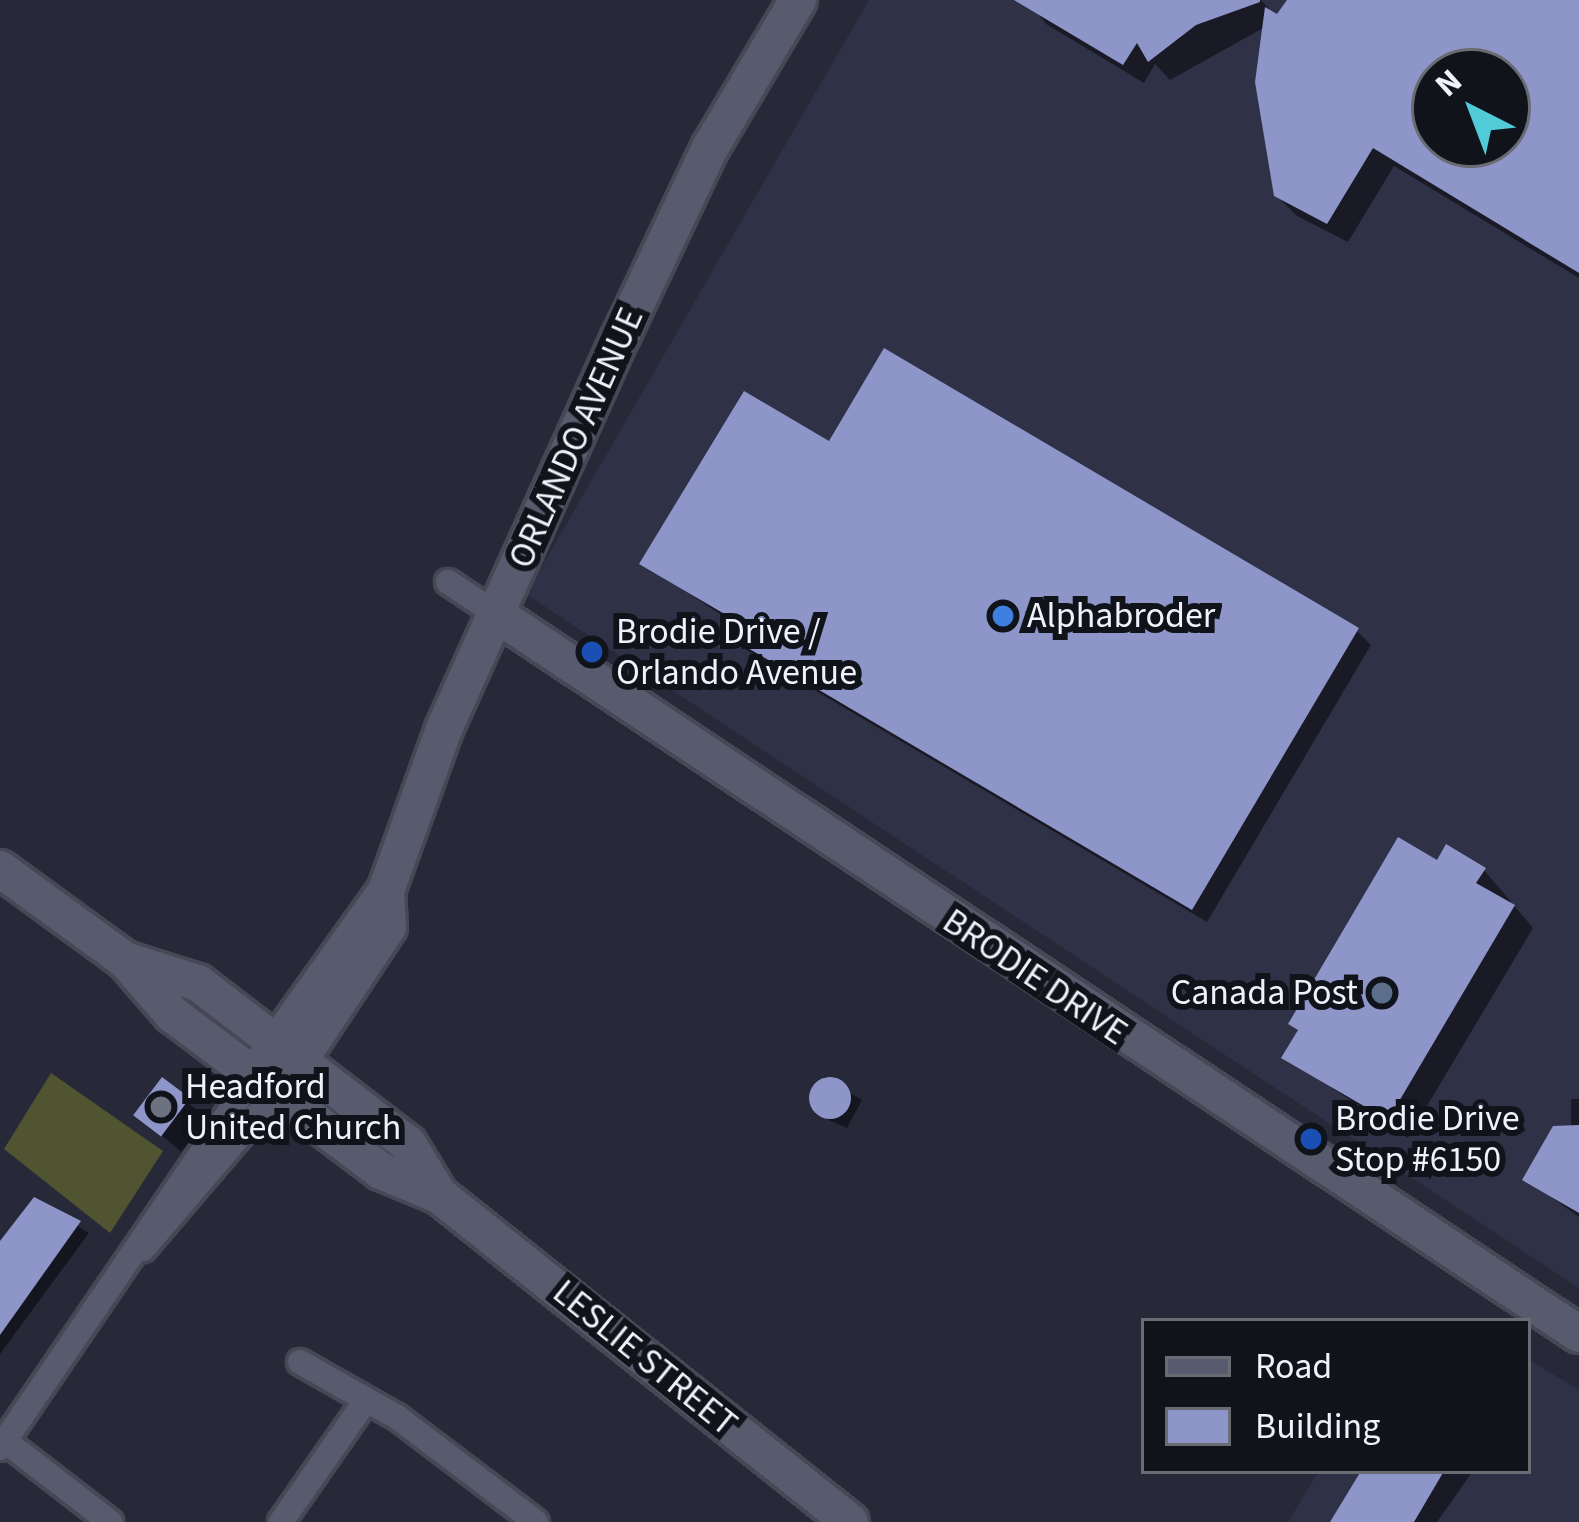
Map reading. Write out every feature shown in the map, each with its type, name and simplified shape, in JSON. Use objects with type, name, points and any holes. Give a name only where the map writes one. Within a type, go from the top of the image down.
[{"type":"street","name":"ORLANDO AVENUE","points":[[267,1083],[388,927],[386,891],[496,614],[692,184],[798,0]]},
{"type":"street","points":[[448,582],[496,614]]},
{"type":"street","name":"BRODIE DRIVE","points":[[496,614],[1579,1334]]},
{"type":"street","name":"LESLIE STREET","points":[[0,869],[125,960],[172,1014],[381,1171],[440,1195],[850,1522]]},
{"type":"street","name":"LESLIE STREET","points":[[125,960],[198,983],[408,1144],[440,1195]]},
{"type":"street","points":[[110,1522],[2,1444],[132,1259],[267,1083]]},
{"type":"street","points":[[299,1362],[362,1406],[398,1417],[536,1522]]},
{"type":"street","points":[[281,1522],[362,1406]]},
{"type":"shaded area","points":[[869,0],[1579,0],[1579,1288],[526,594]]},
{"type":"shaded area","points":[[1531,1361],[1579,1390],[1579,1522],[1288,1522],[1317,1474],[1531,1474]]},
{"type":"green space","points":[[51,1073],[163,1151],[110,1233],[4,1149]]},
{"type":"building","points":[[1014,0],[1260,2],[1196,25],[1148,62],[1137,43],[1123,65]]},
{"type":"building","points":[[1287,0],[1579,0],[1579,273],[1373,148],[1327,224],[1274,196],[1255,82],[1265,7],[1277,14]]},
{"type":"building","points":[[884,348],[1359,628],[1192,910],[719,631],[728,616],[639,564],[744,391],[829,441]]},
{"type":"building","points":[[1398,837],[1437,860],[1446,844],[1486,868],[1476,883],[1515,905],[1388,1120],[1281,1058],[1298,1030],[1288,1024]]},
{"type":"building","name":"Headford United Church","points":[[162,1077],[190,1098],[161,1136],[133,1115]]},
{"type":"building","points":[[830,1077],[845,1083],[851,1098],[845,1113],[830,1119],[815,1113],[809,1098],[815,1083]]},
{"type":"building","points":[[1579,1125],[1579,1213],[1522,1180],[1553,1126]]},
{"type":"building","points":[[34,1197],[81,1221],[0,1335],[0,1241]]},
{"type":"building","points":[[1359,1474],[1442,1474],[1414,1522],[1330,1522]]},
{"type":"place","name":"Alphabroder","points":[[1003,616]]},
{"type":"place","name":"Brodie Drive / Orlando Avenue","points":[[592,652]]},
{"type":"place","name":"Canada Post","points":[[1382,993]]},
{"type":"place","name":"Headford United Church","points":[[161,1107]]},
{"type":"place","name":"Brodie Drive Stop #6150","points":[[1311,1139]]}]
